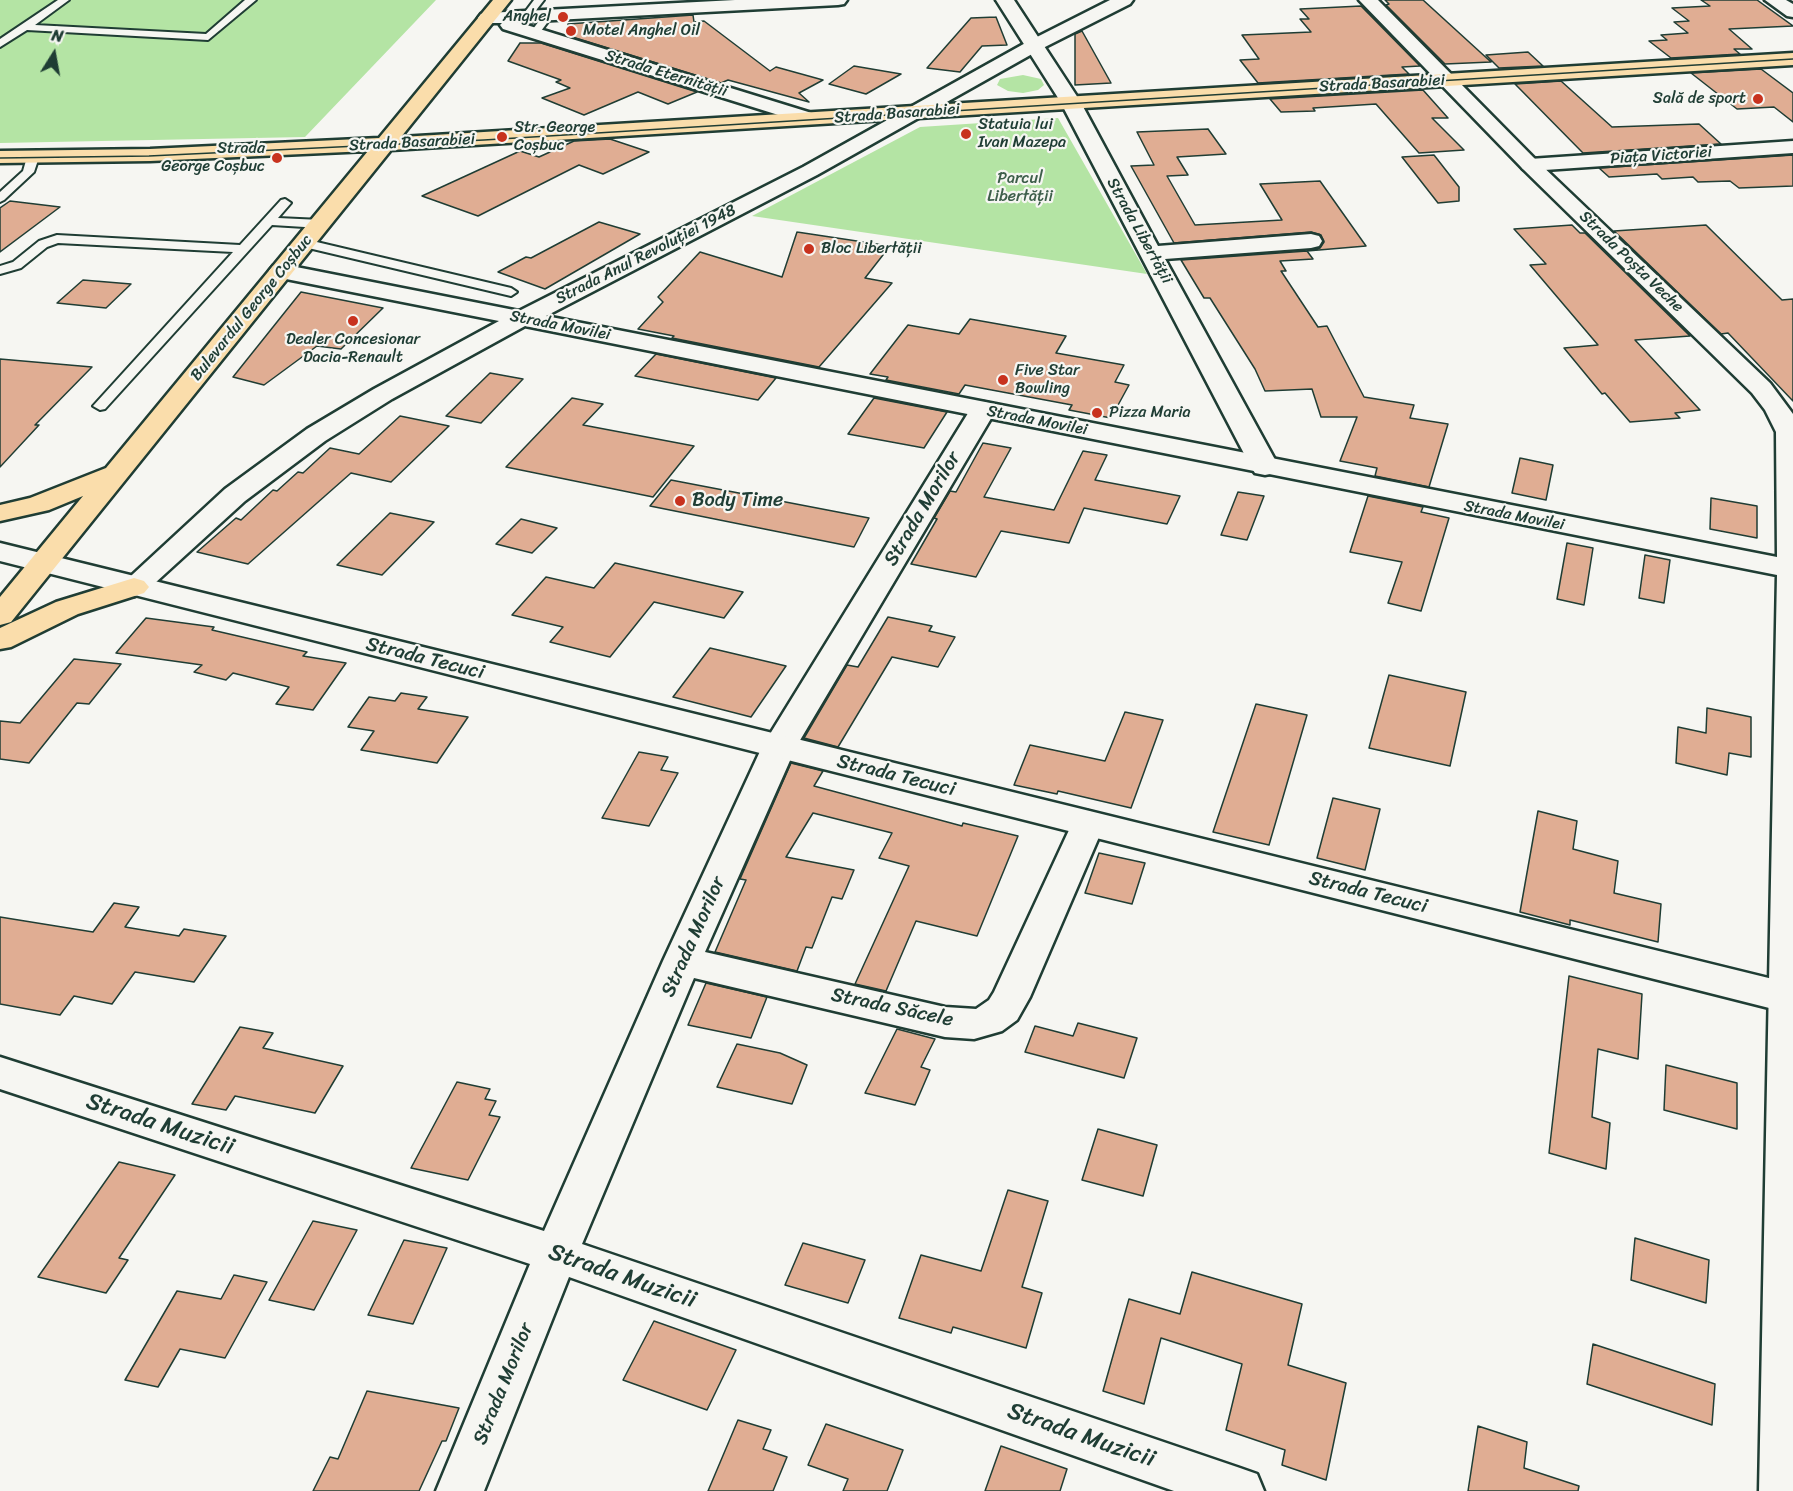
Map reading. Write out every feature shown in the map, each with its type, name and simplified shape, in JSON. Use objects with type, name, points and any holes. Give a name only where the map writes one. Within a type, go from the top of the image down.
[{"type":"main road","name":"Bulevardul George Coșbuc","points":[[0,616],[502,0]]},
{"type":"main road","name":"Strada Basarabiei","points":[[0,157],[450,141],[1793,58]]},
{"type":"main road","points":[[315,147],[371,134],[411,113],[424,132],[450,141]]},
{"type":"main road","points":[[315,147],[351,165],[358,179]]},
{"type":"main road","points":[[0,513],[39,504],[117,473]]},
{"type":"main road","points":[[0,640],[67,608],[134,587]]},
{"type":"street","points":[[531,24],[544,8],[838,0]]},
{"type":"street","name":"Strada Libertății","points":[[1005,0],[1070,102],[1265,466]]},
{"type":"street","name":"Strada Anul Revoluției 1948","points":[[134,587],[234,495],[316,435],[383,394],[523,318],[810,171],[1035,45],[1124,0]]},
{"type":"street","name":"Strada Poșta Veche","points":[[1368,0],[1530,165],[1761,388],[1791,431],[1793,569],[1791,998],[1783,1491]]},
{"type":"street","points":[[1774,0],[1793,12]]},
{"type":"street","name":"Strada Eternității","points":[[487,18],[531,24],[811,119]]},
{"type":"street","name":"Piața Victoriei","points":[[1530,165],[1793,147]]},
{"type":"street","points":[[1151,253],[1311,241]]},
{"type":"street","name":"Strada Movilei","points":[[281,271],[1793,569]]},
{"type":"street","name":"Strada Morilor","points":[[460,1491],[556,1254],[682,961],[779,747],[983,410]]},
{"type":"street","name":"Strada Tecuci","points":[[0,552],[1791,998]]},
{"type":"street","name":"Strada Săcele","points":[[682,961],[945,1022],[974,1024],[988,1020],[1003,1010],[1011,997],[1089,823]]},
{"type":"street","name":"Strada Muzicii","points":[[0,1073],[556,1254],[1240,1491]]},
{"type":"lane","points":[[0,44],[64,0]]},
{"type":"lane","points":[[24,27],[208,37],[251,0]]},
{"type":"lane","points":[[0,198],[28,172],[33,157]]},
{"type":"lane","points":[[100,406],[285,203]]},
{"type":"lane","points":[[268,221],[321,224]]},
{"type":"lane","points":[[0,270],[17,265],[43,244],[57,240],[242,249]]},
{"type":"lane","points":[[304,243],[511,292]]},
{"type":"green space","points":[[0,0],[436,0],[305,137],[0,143]]},
{"type":"green space","points":[[1023,75],[1041,79],[1044,85],[1038,90],[1023,93],[1008,91],[997,85],[1000,79]]},
{"type":"green space","name":"Parcul Libertății","points":[[1058,118],[1147,274],[752,216],[920,127]]},
{"type":"building","points":[[1385,0],[1423,0],[1491,62],[1445,64],[1386,5],[1389,4]]},
{"type":"building","points":[[1701,0],[1757,0],[1793,26],[1729,29],[1752,49],[1734,49],[1740,54],[1671,58],[1649,41],[1667,40],[1661,35],[1688,33],[1674,22],[1689,21],[1672,8],[1710,6]]},
{"type":"building","points":[[1361,6],[1420,66],[1402,67],[1409,74],[1258,83],[1240,60],[1259,59],[1242,35],[1311,32],[1300,19],[1309,19],[1300,9]]},
{"type":"building","points":[[693,15],[694,22],[704,21],[770,71],[776,67],[823,80],[799,93],[809,102],[728,80],[721,83],[569,36],[568,24]]},
{"type":"building","points":[[996,17],[1007,45],[982,46],[960,72],[927,68],[971,18]]},
{"type":"building","points":[[1082,31],[1111,83],[1075,85],[1075,34]]},
{"type":"building","points":[[520,43],[541,43],[697,92],[668,104],[638,92],[584,115],[542,98],[570,88],[556,82],[561,80],[508,61]]},
{"type":"building","points":[[1528,52],[1543,66],[1499,68],[1486,55]]},
{"type":"building","points":[[854,66],[901,74],[866,94],[829,84]]},
{"type":"building","points":[[1761,69],[1793,93],[1793,122],[1774,107],[1737,109],[1691,73]]},
{"type":"building","points":[[1561,81],[1612,127],[1699,124],[1721,144],[1583,153],[1515,84]]},
{"type":"building","points":[[1423,90],[1448,118],[1432,118],[1464,150],[1419,153],[1376,104],[1313,108],[1315,111],[1281,112],[1270,99]]},
{"type":"building","points":[[1208,129],[1226,154],[1177,157],[1188,175],[1167,176],[1195,225],[1282,220],[1260,184],[1320,181],[1366,246],[1307,251],[1320,248],[1324,242],[1321,235],[1311,232],[1174,243],[1131,166],[1154,165],[1137,132]]},
{"type":"building","points":[[610,139],[649,152],[603,174],[579,165],[478,216],[422,196],[520,151],[539,157],[574,141]]},
{"type":"building","points":[[1434,155],[1459,187],[1459,201],[1438,203],[1402,157]]},
{"type":"building","points":[[1793,155],[1793,186],[1739,188],[1730,181],[1698,182],[1693,177],[1662,179],[1657,174],[1609,177],[1599,168]]},
{"type":"building","points":[[10,201],[60,207],[0,252],[0,208]]},
{"type":"building","points":[[599,222],[640,234],[545,289],[498,272],[526,257],[531,258]]},
{"type":"building","points":[[1572,225],[1580,233],[1585,233],[1690,336],[1635,340],[1700,410],[1675,413],[1680,418],[1630,422],[1605,393],[1602,394],[1564,348],[1598,345],[1530,265],[1546,264],[1514,229]]},
{"type":"building","points":[[1706,225],[1782,300],[1793,299],[1793,401],[1728,333],[1721,334],[1614,231]]},
{"type":"building","points":[[797,232],[890,246],[865,278],[892,283],[819,367],[672,338],[674,336],[638,329],[663,302],[658,297],[700,252],[782,277]]},
{"type":"building","points":[[1307,251],[1313,259],[1280,261],[1286,271],[1281,271],[1318,327],[1327,326],[1364,397],[1414,405],[1410,418],[1448,424],[1429,487],[1375,476],[1377,468],[1340,461],[1357,417],[1321,417],[1312,389],[1265,391],[1255,369],[1210,298],[1204,298],[1181,260]]},
{"type":"building","points":[[83,280],[131,284],[106,308],[57,303]]},
{"type":"building","name":"Dealer Concesionar Dacia-Renault","points":[[301,292],[383,308],[341,349],[317,346],[264,385],[233,377]]},
{"type":"building","points":[[970,319],[1066,336],[1056,353],[1124,365],[1115,382],[1129,385],[1111,418],[1069,410],[1072,405],[965,385],[959,394],[886,380],[888,377],[870,374],[908,325],[959,334]]},
{"type":"building","points":[[656,354],[776,378],[758,400],[635,376]]},
{"type":"building","points":[[0,359],[92,367],[35,425],[39,425],[0,467]]},
{"type":"building","points":[[490,373],[523,379],[481,423],[446,416]]},
{"type":"building","points":[[572,398],[603,404],[583,425],[694,446],[653,497],[506,467]]},
{"type":"building","points":[[874,398],[947,412],[924,448],[848,434]]},
{"type":"building","points":[[400,416],[449,426],[391,482],[351,473],[248,564],[197,552],[236,518],[241,520],[273,490],[277,491],[298,472],[303,473],[330,448],[359,454]]},
{"type":"building","points":[[983,443],[1011,448],[984,497],[1054,510],[1083,451],[1107,455],[1095,480],[1180,496],[1167,524],[1084,508],[1069,543],[1001,531],[976,577],[911,564],[950,491],[956,492]]},
{"type":"building","points":[[1520,458],[1553,465],[1546,500],[1512,493]]},
{"type":"building","points":[[671,480],[869,518],[854,547],[650,506]]},
{"type":"building","points":[[1238,492],[1264,496],[1247,540],[1221,535]]},
{"type":"building","points":[[1368,496],[1423,507],[1421,512],[1449,518],[1421,611],[1388,603],[1402,562],[1350,552]]},
{"type":"building","points":[[1711,498],[1757,506],[1757,538],[1710,529]]},
{"type":"building","points":[[390,513],[434,522],[382,575],[337,565]]},
{"type":"building","points":[[521,519],[557,528],[532,553],[496,544]]},
{"type":"building","points":[[1567,543],[1593,548],[1584,605],[1557,599]]},
{"type":"building","points":[[1645,555],[1670,560],[1664,603],[1639,598]]},
{"type":"building","points":[[615,563],[743,592],[724,618],[654,602],[610,657],[550,642],[563,627],[512,615],[546,577],[594,588]]},
{"type":"building","points":[[888,617],[932,626],[929,631],[955,637],[938,667],[892,657],[838,747],[804,738],[847,665],[858,667]]},
{"type":"building","points":[[146,618],[214,627],[212,630],[307,652],[303,656],[346,663],[313,710],[276,704],[289,687],[233,673],[226,680],[194,672],[202,665],[116,653]]},
{"type":"building","points":[[710,648],[786,666],[751,717],[673,697]]},
{"type":"building","points":[[74,659],[121,664],[89,704],[77,703],[29,763],[0,759],[0,721],[20,723]]},
{"type":"building","points":[[1389,675],[1466,692],[1450,766],[1369,748]]},
{"type":"building","points":[[401,693],[427,697],[418,709],[468,717],[437,763],[361,750],[374,731],[348,727],[369,697],[395,701]]},
{"type":"building","points":[[1256,704],[1307,715],[1269,845],[1213,832]]},
{"type":"building","points":[[1707,708],[1751,717],[1751,757],[1729,753],[1727,775],[1676,763],[1678,727],[1706,733]]},
{"type":"building","points":[[1125,712],[1163,720],[1131,808],[1058,791],[1057,794],[1014,785],[1030,745],[1105,761]]},
{"type":"building","points":[[639,752],[668,757],[661,770],[678,773],[649,826],[602,818]]},
{"type":"building","points":[[791,763],[823,771],[814,786],[962,826],[963,823],[1018,836],[977,936],[916,921],[886,991],[855,984],[909,866],[879,858],[892,833],[813,813],[786,857],[854,870],[842,899],[832,897],[812,948],[806,947],[797,971],[715,952],[746,880],[740,879]]},
{"type":"building","points":[[1333,798],[1380,809],[1365,870],[1317,858]]},
{"type":"building","points":[[1538,811],[1577,821],[1573,849],[1618,861],[1614,893],[1661,904],[1658,942],[1570,920],[1570,925],[1520,912]]},
{"type":"building","points":[[1099,853],[1145,863],[1132,904],[1085,893]]},
{"type":"building","points":[[114,903],[139,907],[125,927],[179,936],[184,929],[226,936],[194,982],[135,972],[112,1004],[74,996],[60,1015],[0,1004],[0,917],[93,932]]},
{"type":"building","points":[[1569,976],[1642,994],[1638,1059],[1598,1049],[1592,1117],[1610,1123],[1606,1169],[1549,1153]]},
{"type":"building","points":[[706,983],[767,997],[751,1038],[688,1025]]},
{"type":"building","points":[[1078,1023],[1137,1038],[1124,1078],[1025,1052],[1035,1026],[1073,1036]]},
{"type":"building","points":[[240,1027],[273,1033],[263,1048],[343,1066],[315,1113],[235,1096],[226,1110],[192,1104]]},
{"type":"building","points":[[897,1029],[935,1039],[921,1067],[930,1070],[915,1105],[865,1093]]},
{"type":"building","points":[[737,1044],[780,1053],[807,1065],[792,1104],[717,1087]]},
{"type":"building","points":[[1666,1065],[1737,1083],[1737,1129],[1664,1110]]},
{"type":"building","points":[[457,1082],[490,1089],[485,1099],[496,1101],[489,1115],[500,1117],[468,1180],[411,1168]]},
{"type":"building","points":[[1098,1129],[1157,1145],[1143,1196],[1082,1180]]},
{"type":"building","points":[[119,1162],[175,1175],[119,1258],[128,1260],[106,1293],[38,1277]]},
{"type":"building","points":[[1008,1190],[1048,1201],[1022,1287],[1042,1293],[1026,1348],[953,1327],[951,1333],[899,1318],[921,1255],[981,1271]]},
{"type":"building","points":[[313,1221],[357,1230],[314,1310],[269,1300]]},
{"type":"building","points":[[1635,1238],[1709,1260],[1706,1303],[1631,1280]]},
{"type":"building","points":[[404,1240],[447,1248],[413,1324],[368,1315]]},
{"type":"building","points":[[803,1243],[865,1260],[848,1303],[785,1285]]},
{"type":"building","points":[[1192,1272],[1302,1304],[1288,1365],[1346,1383],[1326,1480],[1282,1465],[1285,1450],[1226,1430],[1242,1364],[1161,1338],[1144,1404],[1103,1391],[1129,1299],[1180,1314]]},
{"type":"building","points":[[234,1275],[267,1282],[225,1358],[180,1349],[158,1387],[125,1380],[177,1291],[221,1299]]},
{"type":"building","points":[[654,1321],[736,1350],[707,1410],[623,1380]]},
{"type":"building","points":[[1593,1344],[1715,1384],[1712,1425],[1587,1384]]},
{"type":"building","points":[[367,1391],[459,1408],[446,1441],[442,1441],[419,1491],[313,1491],[330,1457],[338,1459]]},
{"type":"building","points":[[738,1420],[771,1430],[763,1449],[787,1457],[773,1491],[708,1491]]},
{"type":"building","points":[[826,1424],[903,1450],[887,1491],[843,1491],[848,1479],[808,1465]]},
{"type":"building","points":[[1478,1426],[1527,1442],[1524,1468],[1579,1486],[1578,1491],[1468,1491]]},
{"type":"building","points":[[1001,1446],[1067,1469],[1060,1491],[985,1491]]},
{"type":"tram line","points":[[0,158],[149,156],[484,140],[1793,59]]},
{"type":"place","name":"Anghel","points":[[563,17]]},
{"type":"place","name":"Motel Anghel Oil","points":[[571,31]]},
{"type":"place","name":"Sală de sport","points":[[1758,99]]},
{"type":"place","name":"Statuia lui Ivan Mazepa","points":[[966,134]]},
{"type":"place","name":"Str. George Coșbuc","points":[[502,137]]},
{"type":"place","name":"Strada George Coșbuc","points":[[277,158]]},
{"type":"place","name":"Bloc Libertății","points":[[809,249]]},
{"type":"place","name":"Dealer Concesionar Dacia-Renault","points":[[353,321]]},
{"type":"place","name":"Five Star Bowling","points":[[1003,380]]},
{"type":"place","name":"Pizza Maria","points":[[1097,413]]},
{"type":"place","name":"Body Time","points":[[680,501]]}]
